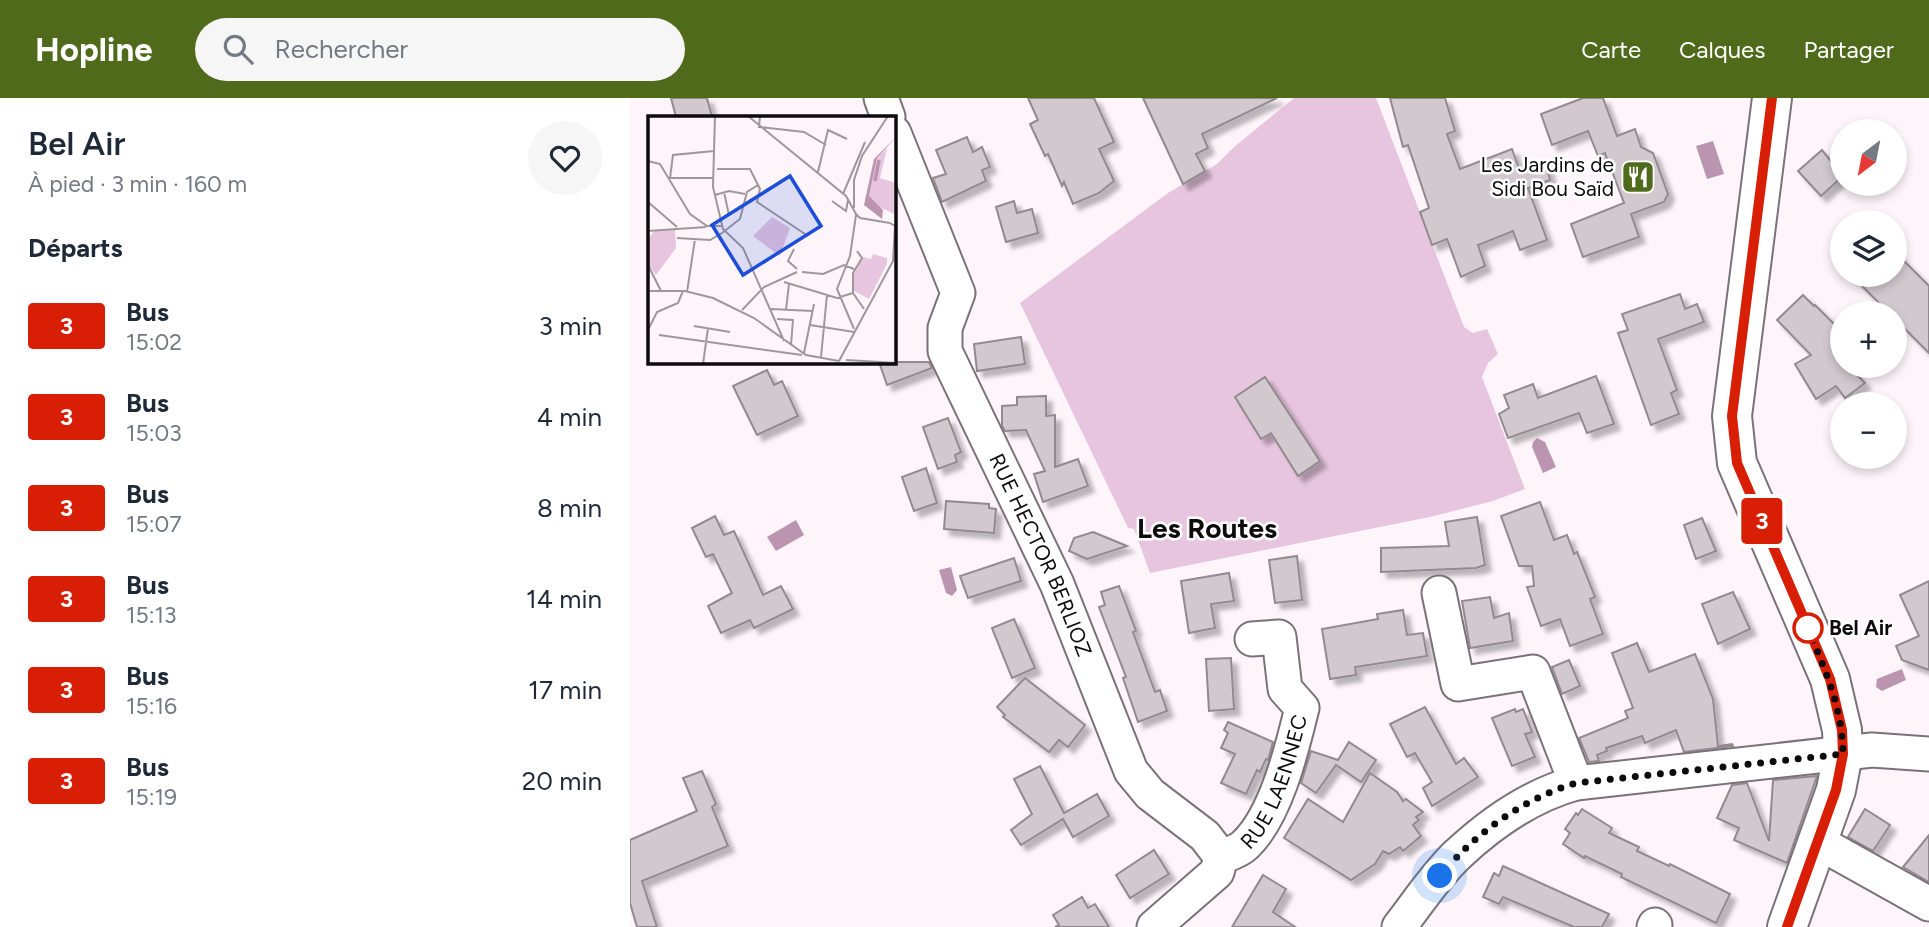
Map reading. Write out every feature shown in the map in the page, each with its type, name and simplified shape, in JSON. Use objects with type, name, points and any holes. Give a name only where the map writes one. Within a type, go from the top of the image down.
[{"type":"main road","points":[[1773,98],[1732,416],[1733,428],[1737,463],[1830,679],[1842,730],[1843,754],[1836,790],[1787,927]]},
{"type":"street","points":[[881,98],[888,116]]},
{"type":"street","name":"RUE HECTOR BERLIOZ","points":[[896,138],[958,293],[945,328],[945,351],[1057,584],[1131,771],[1150,794],[1205,836],[1221,857]]},
{"type":"street","points":[[1438,593],[1458,684],[1533,672],[1576,783]]},
{"type":"street","name":"RUE LAENNEC","points":[[1221,857],[1244,847],[1259,828],[1288,766],[1302,709],[1285,689],[1279,637],[1252,639]]},
{"type":"street","points":[[1399,927],[1456,856],[1497,822],[1552,790],[1576,783],[1872,750],[1929,754]]},
{"type":"street","points":[[1818,842],[1929,904]]},
{"type":"street","points":[[1154,927],[1217,872],[1221,857]]},
{"type":"shaded area","points":[[1294,98],[1376,98],[1464,327],[1473,333],[1487,329],[1498,354],[1488,363],[1482,377],[1525,489],[1493,501],[1430,517],[1150,573],[1134,529],[1128,528],[1020,303],[1168,193],[1217,164]]},
{"type":"shaded area","points":[[1713,141],[1724,174],[1707,179],[1696,146]]},
{"type":"shaded area","points":[[1537,438],[1545,442],[1556,467],[1543,473],[1532,447]]},
{"type":"shaded area","points":[[796,520],[804,535],[776,551],[767,537]]},
{"type":"shaded area","points":[[951,567],[957,590],[952,596],[946,593],[939,570]]},
{"type":"shaded area","points":[[1902,669],[1906,680],[1882,691],[1876,687],[1877,679]]},
{"type":"building","points":[[671,98],[707,98],[712,116],[676,116]]},
{"type":"building","points":[[1028,98],[1094,98],[1114,142],[1099,149],[1114,181],[1099,193],[1073,204],[1064,182],[1062,186],[1048,154],[1045,156],[1030,124],[1038,120]]},
{"type":"building","points":[[1143,98],[1277,98],[1202,134],[1208,148],[1196,154],[1205,171],[1183,184]]},
{"type":"building","points":[[1390,98],[1445,98],[1455,131],[1447,134],[1460,169],[1512,149],[1520,171],[1546,162],[1550,180],[1528,188],[1547,240],[1520,250],[1513,231],[1478,245],[1485,266],[1461,277],[1447,239],[1432,245],[1420,212],[1429,208],[1408,145],[1403,147]]},
{"type":"building","points":[[1583,98],[1603,98],[1617,136],[1635,129],[1641,147],[1653,153],[1668,194],[1664,202],[1631,214],[1639,237],[1583,257],[1571,224],[1624,203],[1605,153],[1598,156],[1588,131],[1552,145],[1541,114]]},
{"type":"building","points":[[967,137],[973,152],[982,147],[990,167],[982,170],[986,181],[942,202],[933,178],[946,174],[936,150]]},
{"type":"building","points":[[1822,150],[1830,160],[1830,188],[1821,196],[1798,171]]},
{"type":"building","points":[[1014,201],[1017,213],[1032,209],[1038,233],[1006,242],[996,207]]},
{"type":"building","points":[[1907,264],[1929,286],[1929,353],[1907,331],[1907,301],[1877,301],[1863,287],[1907,287]]},
{"type":"building","points":[[1680,294],[1685,309],[1697,304],[1704,322],[1658,339],[1677,390],[1671,393],[1679,414],[1651,425],[1618,333],[1628,330],[1622,314]]},
{"type":"building","points":[[1803,295],[1830,320],[1830,378],[1860,378],[1865,383],[1853,392],[1840,392],[1836,386],[1816,399],[1795,364],[1811,355],[1777,320]]},
{"type":"building","points":[[1021,337],[1025,364],[977,371],[974,344]]},
{"type":"building","points":[[929,362],[932,368],[887,385],[880,364]]},
{"type":"building","points":[[767,370],[774,385],[782,381],[798,416],[757,435],[733,386]]},
{"type":"building","points":[[1596,376],[1614,424],[1587,433],[1579,413],[1508,438],[1499,414],[1509,408],[1504,395],[1533,384],[1538,398]]},
{"type":"building","points":[[1265,377],[1320,461],[1298,476],[1271,433],[1261,439],[1235,397]]},
{"type":"building","points":[[1046,396],[1046,416],[1055,415],[1055,467],[1078,459],[1088,486],[1043,502],[1034,474],[1045,471],[1026,430],[1005,431],[1002,426],[1002,406],[1017,405],[1017,397]]},
{"type":"building","points":[[948,418],[961,452],[955,455],[957,462],[938,469],[923,427]]},
{"type":"building","points":[[926,468],[937,503],[914,511],[902,477]]},
{"type":"building","points":[[946,501],[989,504],[989,508],[996,509],[994,533],[944,529]]},
{"type":"building","points":[[1540,502],[1554,540],[1567,535],[1574,554],[1577,552],[1595,597],[1590,599],[1603,634],[1570,646],[1560,619],[1541,626],[1527,587],[1534,586],[1532,566],[1519,566],[1501,516]]},
{"type":"building","points":[[715,516],[724,535],[734,531],[763,595],[781,586],[793,609],[754,628],[750,620],[721,633],[708,606],[732,593],[713,554],[706,557],[692,528]]},
{"type":"building","points":[[1477,517],[1485,565],[1476,568],[1381,572],[1381,548],[1449,546],[1445,522]]},
{"type":"building","points":[[1702,518],[1716,551],[1696,559],[1684,525]]},
{"type":"building","points":[[1093,532],[1127,546],[1087,559],[1069,551],[1074,538]]},
{"type":"building","points":[[1297,556],[1302,600],[1275,603],[1269,560]]},
{"type":"building","points":[[1014,558],[1021,581],[968,598],[960,576]]},
{"type":"building","points":[[1229,573],[1234,601],[1211,604],[1215,628],[1189,633],[1181,581]]},
{"type":"building","points":[[1929,581],[1929,670],[1902,660],[1896,646],[1919,636],[1900,595]]},
{"type":"building","points":[[1119,586],[1155,692],[1160,690],[1167,711],[1138,722],[1123,678],[1126,677],[1099,607],[1105,605],[1101,592]]},
{"type":"building","points":[[1733,592],[1750,629],[1718,644],[1702,604]]},
{"type":"building","points":[[1490,597],[1494,618],[1509,613],[1513,641],[1470,648],[1462,601]]},
{"type":"building","points":[[1403,610],[1407,635],[1423,633],[1427,656],[1355,667],[1356,675],[1330,679],[1322,629],[1378,619],[1377,614]]},
{"type":"building","points":[[1014,619],[1035,668],[1012,678],[992,628]]},
{"type":"building","points":[[1637,643],[1649,672],[1695,654],[1713,699],[1718,746],[1733,746],[1684,752],[1676,730],[1645,743],[1642,736],[1606,748],[1607,751],[1597,755],[1599,761],[1589,762],[1579,738],[1628,718],[1625,711],[1633,708],[1612,653]]},
{"type":"building","points":[[1231,658],[1234,709],[1209,711],[1206,659]]},
{"type":"building","points":[[1569,660],[1580,686],[1562,694],[1552,667]]},
{"type":"building","points":[[1025,678],[1085,725],[1068,747],[1059,740],[1049,752],[1003,717],[1005,715],[997,707]]},
{"type":"building","points":[[1425,707],[1456,764],[1464,758],[1478,777],[1432,806],[1423,788],[1432,782],[1415,753],[1407,757],[1390,724]]},
{"type":"building","points":[[1515,709],[1516,712],[1523,709],[1532,732],[1525,734],[1535,757],[1512,766],[1492,718]]},
{"type":"building","points":[[1228,722],[1273,742],[1268,760],[1266,759],[1260,772],[1257,770],[1246,794],[1221,783],[1235,754],[1221,748],[1228,733],[1224,730]]},
{"type":"building","points":[[1349,742],[1376,760],[1361,782],[1336,765],[1316,793],[1301,783],[1311,751],[1338,760]]},
{"type":"building","points":[[1040,766],[1064,813],[1097,794],[1109,816],[1073,837],[1063,819],[1021,845],[1011,830],[1032,814],[1014,779]]},
{"type":"building","points":[[702,771],[716,804],[712,807],[728,846],[642,881],[657,927],[637,927],[630,903],[630,840],[697,811],[683,778]]},
{"type":"building","points":[[1370,773],[1397,792],[1403,801],[1406,799],[1423,812],[1416,817],[1419,820],[1413,825],[1421,836],[1403,851],[1400,847],[1389,854],[1383,851],[1375,864],[1351,880],[1284,838],[1308,799],[1343,822]]},
{"type":"building","points":[[1817,776],[1787,863],[1734,840],[1739,828],[1717,818],[1732,785],[1747,783],[1769,841],[1773,780]]},
{"type":"building","points":[[1582,809],[1612,828],[1609,833],[1639,847],[1637,851],[1730,894],[1716,923],[1621,877],[1622,874],[1585,856],[1584,858],[1563,844],[1570,833],[1565,829]]},
{"type":"building","points":[[1865,809],[1890,825],[1873,851],[1848,837]]},
{"type":"building","points":[[1929,835],[1929,882],[1903,867]]},
{"type":"building","points":[[1154,850],[1169,874],[1130,898],[1116,875]]},
{"type":"building","points":[[1503,866],[1609,914],[1602,927],[1574,927],[1503,897],[1499,904],[1483,897],[1494,873],[1499,876]]},
{"type":"building","points":[[1263,875],[1286,889],[1273,912],[1295,927],[1232,927]]},
{"type":"building","points":[[1082,897],[1088,908],[1095,904],[1109,927],[1055,927],[1059,925],[1053,915]]},
{"type":"bus line","name":"3","points":[[1772,98],[1732,416],[1737,463],[1830,679],[1837,700],[1843,754],[1836,790],[1787,927]]},
{"type":"place","name":"Les Jardins de Sidi Bou Saïd","points":[[1638,177]]},
{"type":"place","name":"Bel Air","points":[[1808,628]]},
{"type":"district","name":"Les Routes","points":[[1207,528]]},
{"type":"route","points":[[1440,876],[1456,856],[1497,822],[1552,790],[1576,783],[1843,754],[1837,700],[1808,628]]}]
